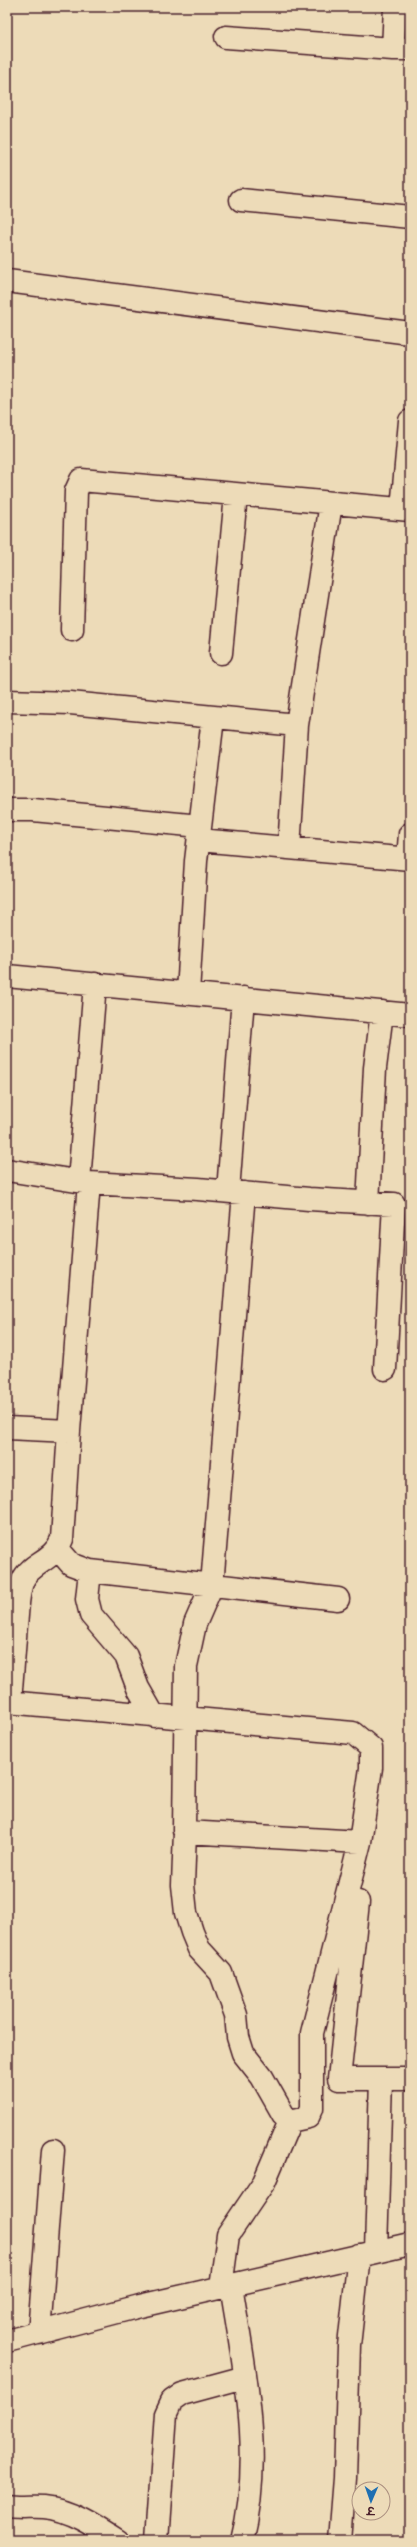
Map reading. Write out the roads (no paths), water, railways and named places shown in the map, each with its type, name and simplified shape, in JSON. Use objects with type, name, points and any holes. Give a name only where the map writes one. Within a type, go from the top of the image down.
[{"type":"street","points":[[226,37],[401,49],[395,7]]},
{"type":"street","points":[[241,200],[410,217]]},
{"type":"street","points":[[7,281],[410,333]]},
{"type":"street","points":[[72,630],[76,491],[81,480],[406,509],[410,421]]},
{"type":"street","points":[[221,653],[236,495]]},
{"type":"street","points":[[289,848],[297,725],[331,503]]},
{"type":"street","points":[[7,701],[70,703],[297,725]]},
{"type":"street","points":[[188,992],[200,833],[213,718]]},
{"type":"street","points":[[7,810],[33,810],[200,833],[289,848],[409,859],[410,834]]},
{"type":"street","points":[[7,976],[188,992],[410,1015]]},
{"type":"street","points":[[95,984],[62,1539],[58,1549],[45,1562],[32,1568],[24,1579],[19,1596],[9,1702],[352,1733],[371,1748],[372,1768],[360,1842],[352,1878],[318,2005],[312,2034],[312,2108],[308,2117],[290,2121]]},
{"type":"street","points":[[243,998],[236,1192],[212,1585],[195,1624],[189,1645],[186,1666],[185,1832],[183,1885],[186,1913],[192,1932],[200,1950],[220,1973],[236,2016],[238,2037],[243,2053],[262,2077],[283,2114],[290,2121]]},
{"type":"street","points":[[368,1203],[376,1068],[382,1012]]},
{"type":"street","points":[[7,1170],[84,1182],[402,1205],[385,1369]]},
{"type":"street","points":[[7,1428],[69,1431]]},
{"type":"street","points":[[58,1549],[71,1564],[90,1571],[338,1598]]},
{"type":"street","points":[[90,1571],[87,1599],[91,1615],[126,1656],[138,1688],[154,1716]]},
{"type":"street","points":[[185,1832],[280,1839],[360,1842]]},
{"type":"street","points":[[352,1878],[358,1898],[339,2079],[410,2079]]},
{"type":"street","points":[[340,2540],[345,2478],[349,2346],[368,2253],[381,2080]]},
{"type":"street","points":[[242,2540],[248,2516],[252,2437],[245,2377],[226,2286],[228,2235],[264,2182],[290,2121]]},
{"type":"street","points":[[39,2333],[53,2150]]},
{"type":"street","points":[[7,2341],[226,2286],[410,2244]]},
{"type":"street","points":[[157,2540],[166,2414],[172,2401],[195,2390],[245,2377]]},
{"type":"street","points":[[7,2506],[46,2507],[60,2511],[91,2523],[117,2540]]}]
